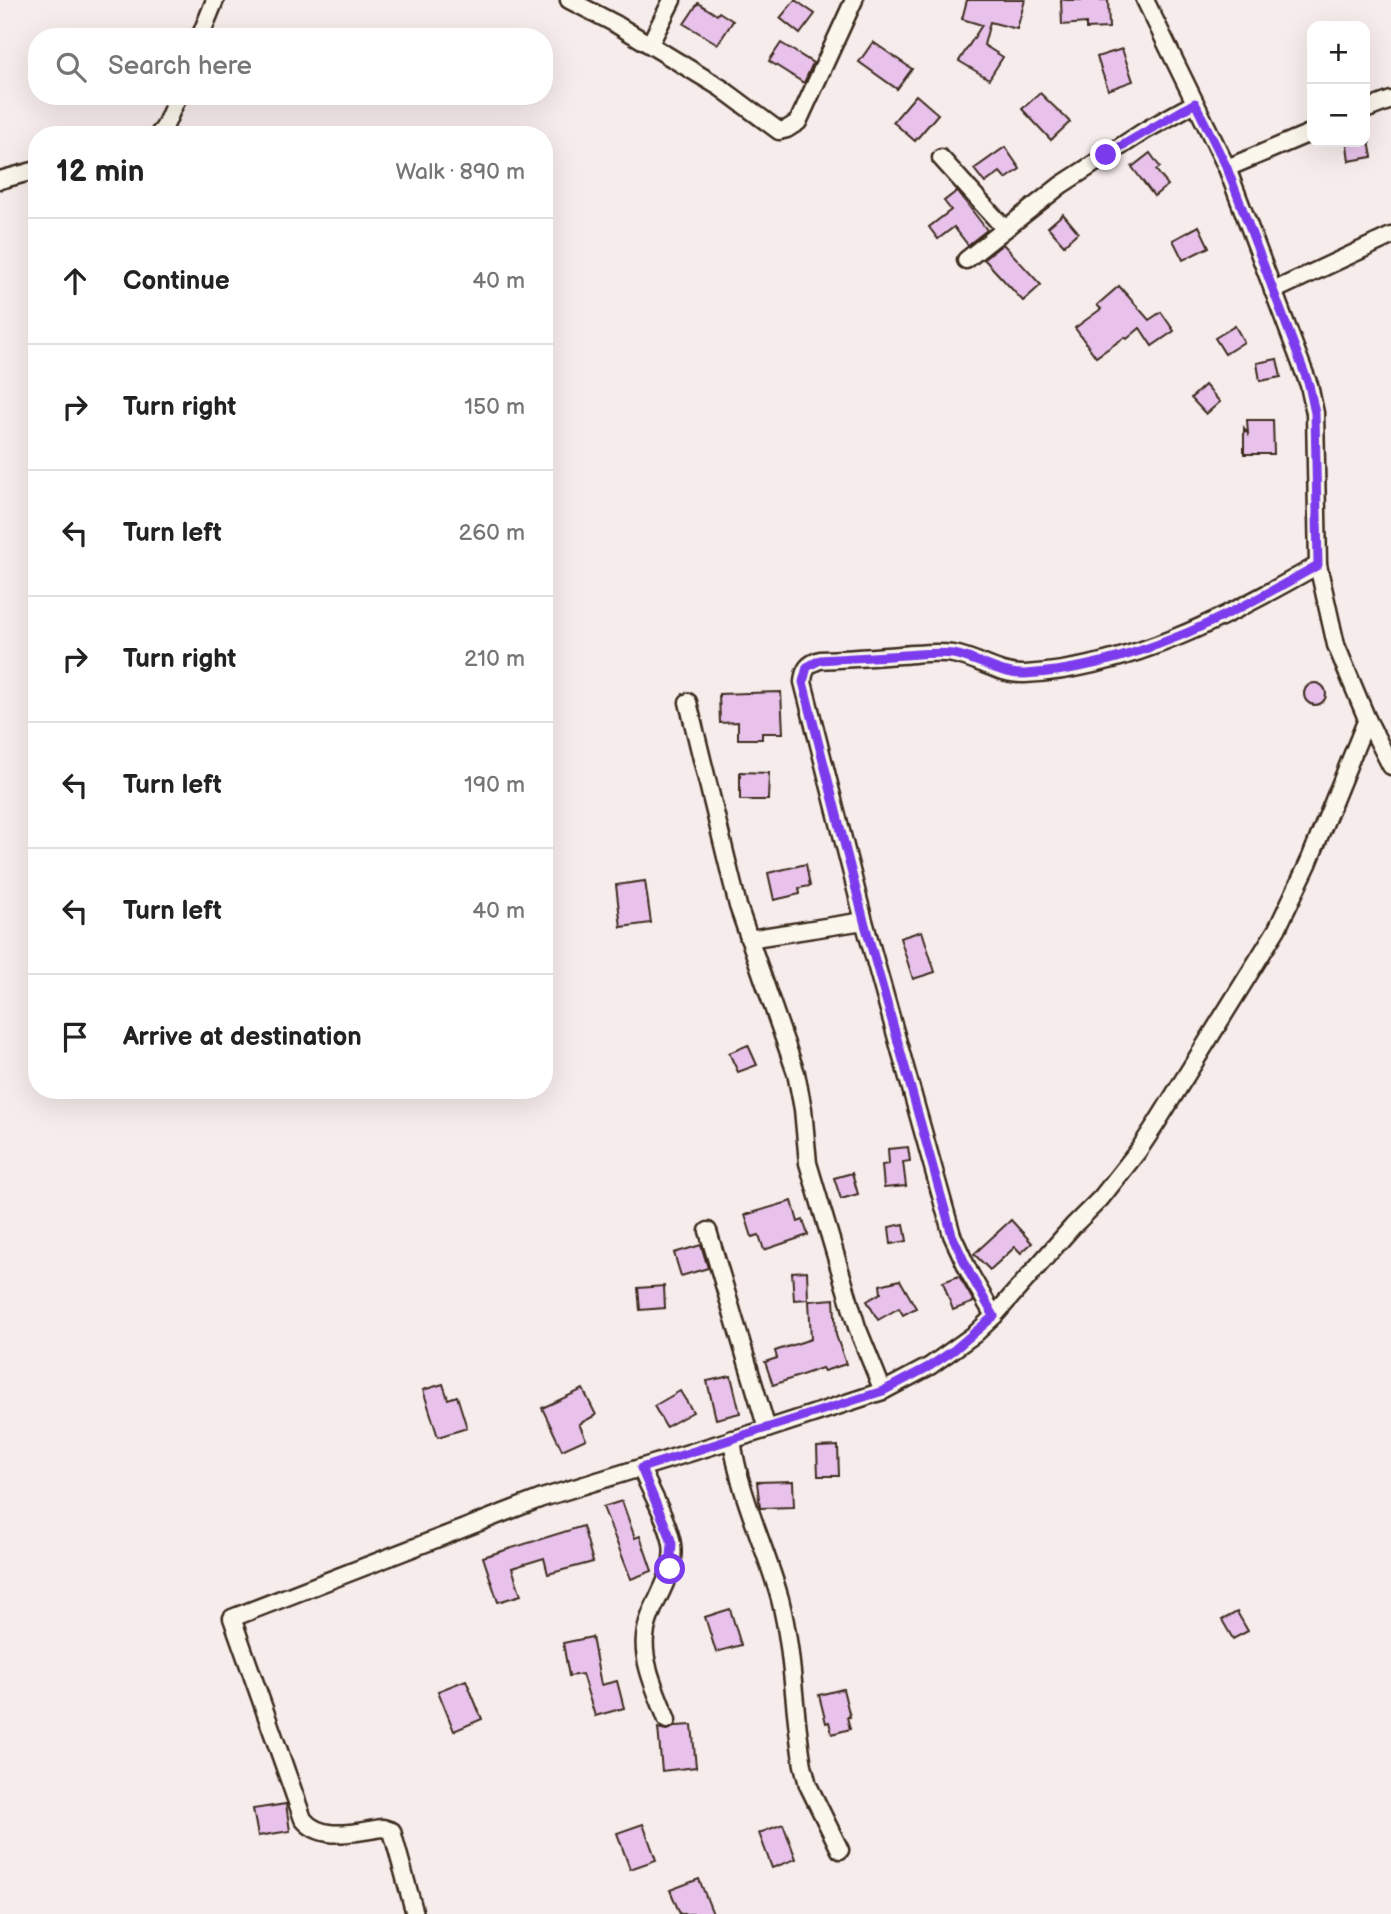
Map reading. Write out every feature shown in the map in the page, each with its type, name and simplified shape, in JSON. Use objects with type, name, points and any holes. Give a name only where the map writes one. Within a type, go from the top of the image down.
[{"type":"street","points":[[204,28],[215,0]]},
{"type":"street","points":[[569,0],[650,44],[721,88],[779,131],[798,122],[854,0]]},
{"type":"street","points":[[650,44],[672,0]]},
{"type":"street","points":[[1145,0],[1227,168],[1309,385],[1315,413],[1318,565],[1336,645],[1367,719],[1391,766]]},
{"type":"street","points":[[1370,108],[1391,100]]},
{"type":"street","points":[[966,260],[1061,185],[1106,155],[1195,103]]},
{"type":"street","points":[[165,126],[173,105]]},
{"type":"street","points":[[1227,168],[1307,134]]},
{"type":"street","points":[[941,158],[1005,229]]},
{"type":"street","points":[[0,180],[28,172]]},
{"type":"street","points":[[1273,291],[1391,236]]},
{"type":"street","points":[[994,1316],[952,1235],[864,921],[803,682],[807,667],[820,660],[939,653],[962,656],[1017,674],[1078,666],[1138,651],[1194,630],[1249,604],[1318,565]]},
{"type":"street","points":[[688,702],[711,803],[749,939],[796,1073],[803,1109],[808,1163],[857,1327],[883,1391]]},
{"type":"street","points":[[415,1914],[392,1831],[383,1828],[325,1833],[308,1825],[303,1819],[232,1618],[542,1498],[883,1391],[954,1350],[994,1316],[1101,1198],[1156,1124],[1278,929],[1308,864],[1367,719]]},
{"type":"street","points":[[749,939],[864,921]]},
{"type":"street","points":[[708,1231],[767,1429]]},
{"type":"street","points":[[732,1439],[739,1482],[773,1577],[784,1619],[808,1785],[840,1850]]},
{"type":"street","points":[[641,1468],[672,1544],[670,1569],[647,1624],[645,1636],[646,1661],[667,1720]]},
{"type":"building","points":[[795,0],[815,14],[800,34],[780,18]]},
{"type":"building","points":[[967,0],[1025,0],[1017,29],[990,22],[984,45],[1003,57],[989,79],[959,61],[982,25],[962,19]]},
{"type":"building","points":[[1061,0],[1108,0],[1109,28],[1086,29],[1086,23],[1062,25]]},
{"type":"building","points":[[698,3],[733,21],[718,44],[684,24]]},
{"type":"building","points":[[873,42],[912,69],[897,89],[859,62]]},
{"type":"building","points":[[781,43],[813,63],[804,83],[769,61]]},
{"type":"building","points":[[1122,49],[1133,81],[1108,90],[1097,57]]},
{"type":"building","points":[[1040,93],[1070,122],[1051,140],[1022,109]]},
{"type":"building","points":[[916,95],[938,114],[915,141],[893,122]]},
{"type":"building","points":[[1370,146],[1372,157],[1349,161],[1347,147]]},
{"type":"building","points":[[1005,147],[1020,169],[1006,179],[1000,172],[985,183],[974,169]]},
{"type":"building","points":[[1150,153],[1160,167],[1156,170],[1168,185],[1154,196],[1132,167]]},
{"type":"building","points":[[957,191],[987,230],[968,245],[954,227],[938,239],[929,227],[951,210],[944,201]]},
{"type":"building","points":[[1063,214],[1078,232],[1064,245],[1048,227]]},
{"type":"building","points":[[1199,226],[1209,247],[1183,260],[1173,240]]},
{"type":"building","points":[[1003,244],[1041,285],[1023,301],[984,259]]},
{"type":"building","points":[[1119,286],[1149,320],[1161,312],[1174,331],[1152,346],[1140,328],[1096,357],[1075,328],[1101,309],[1097,305]]},
{"type":"building","points":[[1235,326],[1244,342],[1225,354],[1215,338]]},
{"type":"building","points":[[1277,359],[1281,377],[1260,381],[1257,363]]},
{"type":"building","points":[[1205,385],[1220,402],[1206,414],[1191,398]]},
{"type":"building","points":[[1247,420],[1273,420],[1274,454],[1244,454],[1244,428],[1248,434]]},
{"type":"building","points":[[1315,683],[1323,686],[1326,694],[1323,702],[1315,705],[1307,702],[1304,694],[1307,686]]},
{"type":"building","points":[[781,692],[783,733],[762,733],[762,739],[738,739],[738,722],[720,723],[719,694]]},
{"type":"building","points":[[740,772],[769,773],[768,800],[740,800]]},
{"type":"building","points":[[806,864],[810,886],[799,888],[800,894],[774,900],[768,873]]},
{"type":"building","points":[[645,881],[651,923],[621,927],[616,885]]},
{"type":"building","points":[[922,931],[935,972],[913,979],[900,938]]},
{"type":"building","points":[[748,1045],[757,1065],[738,1072],[729,1053]]},
{"type":"building","points":[[908,1147],[910,1161],[903,1162],[906,1186],[884,1188],[882,1165],[889,1164],[888,1149]]},
{"type":"building","points":[[852,1173],[858,1194],[841,1199],[834,1178]]},
{"type":"building","points":[[792,1201],[798,1222],[803,1220],[808,1235],[764,1250],[759,1235],[752,1237],[745,1215]]},
{"type":"building","points":[[1011,1220],[1032,1243],[1021,1253],[1015,1247],[990,1270],[974,1254]]},
{"type":"building","points":[[904,1224],[907,1241],[891,1244],[889,1227]]},
{"type":"building","points":[[701,1245],[708,1268],[681,1276],[674,1253]]},
{"type":"building","points":[[807,1271],[808,1299],[794,1300],[792,1272]]},
{"type":"building","points":[[959,1276],[974,1302],[953,1310],[943,1282]]},
{"type":"building","points":[[900,1280],[916,1308],[903,1315],[899,1308],[878,1320],[867,1301],[881,1293],[880,1285]]},
{"type":"building","points":[[664,1286],[665,1308],[640,1310],[638,1288]]},
{"type":"building","points":[[834,1299],[836,1335],[846,1364],[824,1371],[822,1368],[773,1385],[765,1362],[777,1358],[775,1351],[811,1339],[809,1301]]},
{"type":"building","points":[[731,1376],[740,1413],[716,1419],[707,1381]]},
{"type":"building","points":[[443,1384],[448,1399],[457,1396],[467,1428],[438,1437],[423,1390]]},
{"type":"building","points":[[583,1389],[596,1415],[579,1424],[586,1439],[562,1450],[542,1408]]},
{"type":"building","points":[[680,1391],[693,1412],[666,1427],[654,1406]]},
{"type":"building","points":[[838,1446],[839,1476],[818,1476],[817,1447]]},
{"type":"building","points":[[793,1481],[794,1507],[760,1508],[757,1482]]},
{"type":"building","points":[[622,1501],[635,1538],[640,1536],[652,1571],[631,1579],[603,1507]]},
{"type":"building","points":[[583,1526],[593,1562],[548,1574],[544,1558],[512,1568],[521,1595],[498,1602],[483,1557]]},
{"type":"building","points":[[730,1609],[741,1645],[716,1652],[705,1617]]},
{"type":"building","points":[[1237,1612],[1248,1631],[1233,1639],[1222,1620]]},
{"type":"building","points":[[592,1637],[601,1685],[617,1681],[624,1708],[595,1716],[582,1674],[569,1676],[563,1643]]},
{"type":"building","points":[[466,1680],[482,1719],[454,1731],[438,1691]]},
{"type":"building","points":[[843,1689],[850,1729],[832,1734],[829,1722],[826,1723],[819,1695]]},
{"type":"building","points":[[692,1725],[696,1767],[662,1771],[658,1728],[666,1730],[675,1726]]},
{"type":"building","points":[[286,1804],[290,1831],[258,1836],[253,1809]]},
{"type":"building","points":[[643,1824],[656,1860],[630,1869],[617,1833]]},
{"type":"building","points":[[783,1824],[796,1859],[772,1868],[759,1833]]},
{"type":"building","points":[[699,1879],[713,1914],[680,1914],[670,1890]]},
{"type":"route","points":[[670,1569],[672,1544],[641,1468],[883,1391],[954,1350],[994,1316],[952,1235],[857,895],[803,682],[803,673],[812,663],[820,660],[939,653],[962,656],[1017,674],[1078,666],[1166,642],[1223,618],[1318,565],[1315,413],[1309,385],[1227,168],[1195,103],[1106,155]]}]
